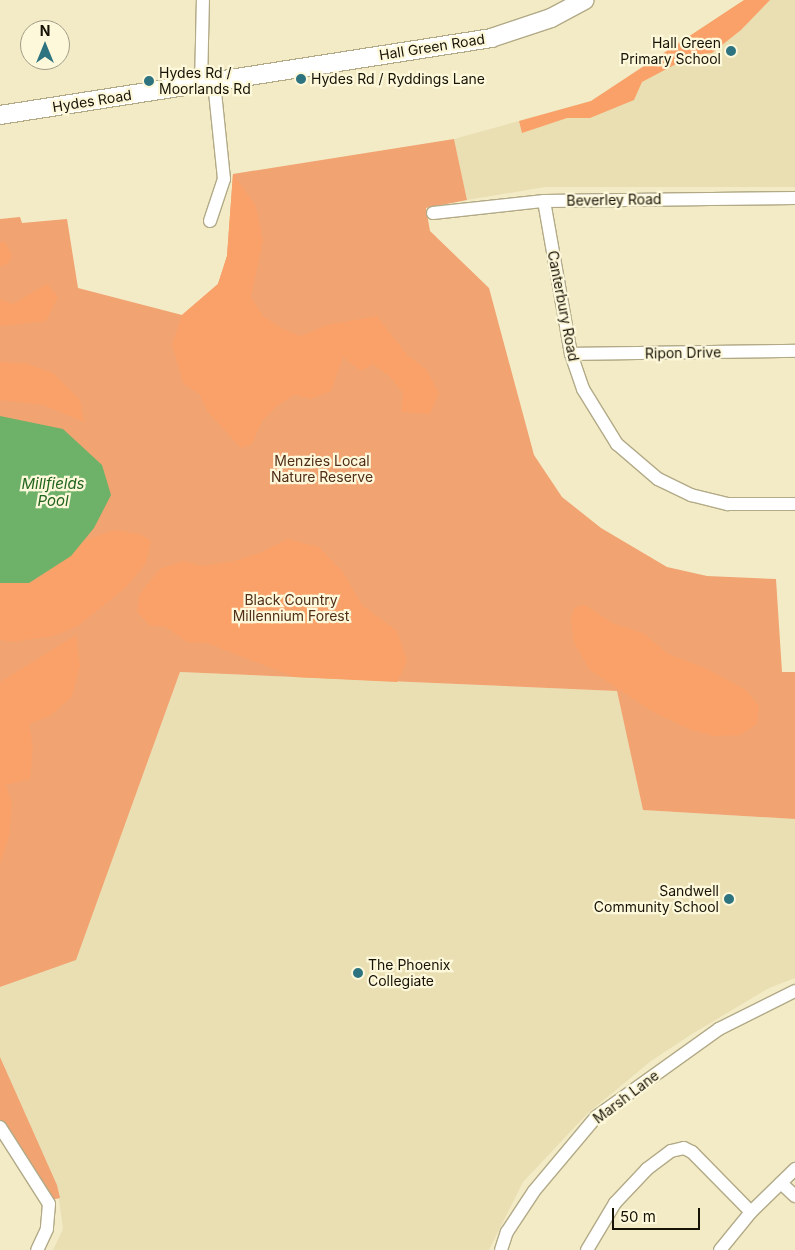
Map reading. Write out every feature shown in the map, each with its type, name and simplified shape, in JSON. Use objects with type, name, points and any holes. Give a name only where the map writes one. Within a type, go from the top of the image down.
[{"type":"street","points":[[202,0],[208,83],[224,179],[210,221]]},
{"type":"street","name":"Hall Green Road","points":[[273,72],[491,38],[551,18],[585,0]]},
{"type":"street","name":"Hydes Road","points":[[0,115],[273,72]]},
{"type":"street","name":"Beverley Road","points":[[434,213],[544,201],[795,198]]},
{"type":"street","name":"Canterbury Road","points":[[544,201],[571,354],[584,389],[613,438],[631,459],[658,479],[709,500],[728,504],[795,504]]},
{"type":"street","name":"Ripon Drive","points":[[571,354],[795,351]]},
{"type":"street","name":"Marsh Lane","points":[[501,1250],[507,1232],[534,1191],[596,1118],[719,1029],[795,991]]},
{"type":"street","points":[[0,1128],[49,1204],[47,1228],[37,1250]]},
{"type":"street","points":[[587,1250],[615,1204],[647,1169],[671,1151],[684,1148],[692,1152],[752,1212]]},
{"type":"street","points":[[720,1250],[752,1212],[795,1169]]},
{"type":"street","points":[[781,1183],[795,1196]]},
{"type":"shaded area","name":"Hall Green Primary School","points":[[744,0],[795,0],[795,187],[545,187],[467,200],[454,139],[591,101]]},
{"type":"shaded area","name":"The Phoenix Collegiate","points":[[180,672],[617,691],[643,810],[795,819],[795,978],[769,988],[692,1034],[651,1061],[588,1113],[523,1182],[489,1250],[53,1250],[63,1229],[57,1185],[0,1057],[0,987],[76,959]]},
{"type":"green space","points":[[744,0],[770,0],[741,30],[712,53],[693,55],[642,82],[634,100],[590,118],[567,118],[522,133],[519,121],[591,101]]},
{"type":"green space","name":"Menzies Local Nature Reserve","points":[[454,139],[467,200],[426,208],[430,231],[489,288],[534,455],[562,497],[601,528],[667,567],[707,576],[776,579],[782,672],[795,672],[795,819],[643,810],[617,691],[180,672],[76,960],[0,987],[0,219],[20,217],[22,223],[67,219],[78,288],[182,315],[218,284],[227,256],[233,174]]},
{"type":"green space","points":[[233,174],[256,206],[263,241],[251,297],[263,316],[283,329],[301,336],[327,325],[377,316],[407,355],[426,369],[439,393],[430,414],[401,412],[403,393],[390,377],[373,364],[361,371],[343,357],[331,391],[311,399],[294,395],[277,406],[262,421],[252,444],[241,448],[207,411],[200,395],[183,383],[172,344],[182,315],[218,284],[227,256]]},
{"type":"green space","points":[[5,242],[12,255],[8,264],[0,266],[0,243]]},
{"type":"green space","points":[[47,284],[58,297],[46,321],[0,326],[0,299],[13,304]]},
{"type":"green space","points":[[0,362],[28,364],[53,373],[80,400],[84,422],[43,405],[0,400]]},
{"type":"green space","points":[[114,530],[140,534],[151,541],[146,563],[126,587],[78,626],[54,636],[12,642],[0,640],[0,583],[30,583],[71,556],[83,541]]},
{"type":"green space","name":"Black Country Millennium Forest","points":[[287,539],[319,547],[343,572],[362,605],[397,631],[407,661],[397,682],[294,677],[207,643],[187,642],[166,627],[149,625],[137,612],[140,593],[160,569],[183,561],[202,566],[233,561],[260,553]]},
{"type":"green space","points":[[585,605],[614,624],[643,633],[668,654],[705,668],[746,690],[759,706],[757,724],[740,735],[714,736],[691,730],[653,712],[590,670],[574,643],[571,617],[575,607]]},
{"type":"green space","points":[[76,635],[80,666],[72,696],[50,716],[29,724],[33,747],[30,779],[6,785],[12,804],[9,836],[0,864],[0,682]]},
{"type":"green space","points":[[0,1057],[57,1185],[60,1198],[47,1201],[0,1127]]},
{"type":"water","name":"Millfields Pool","points":[[0,416],[63,429],[102,465],[111,495],[94,528],[71,556],[29,583],[0,583]]},
{"type":"place","name":"Hall Green Primary School","points":[[731,51]]},
{"type":"place","name":"Hydes Rd / Ryddings Lane","points":[[301,79]]},
{"type":"place","name":"Hydes Rd / Moorlands Rd","points":[[149,81]]},
{"type":"place","name":"Sandwell Community School","points":[[729,899]]},
{"type":"place","name":"The Phoenix Collegiate","points":[[358,973]]}]
